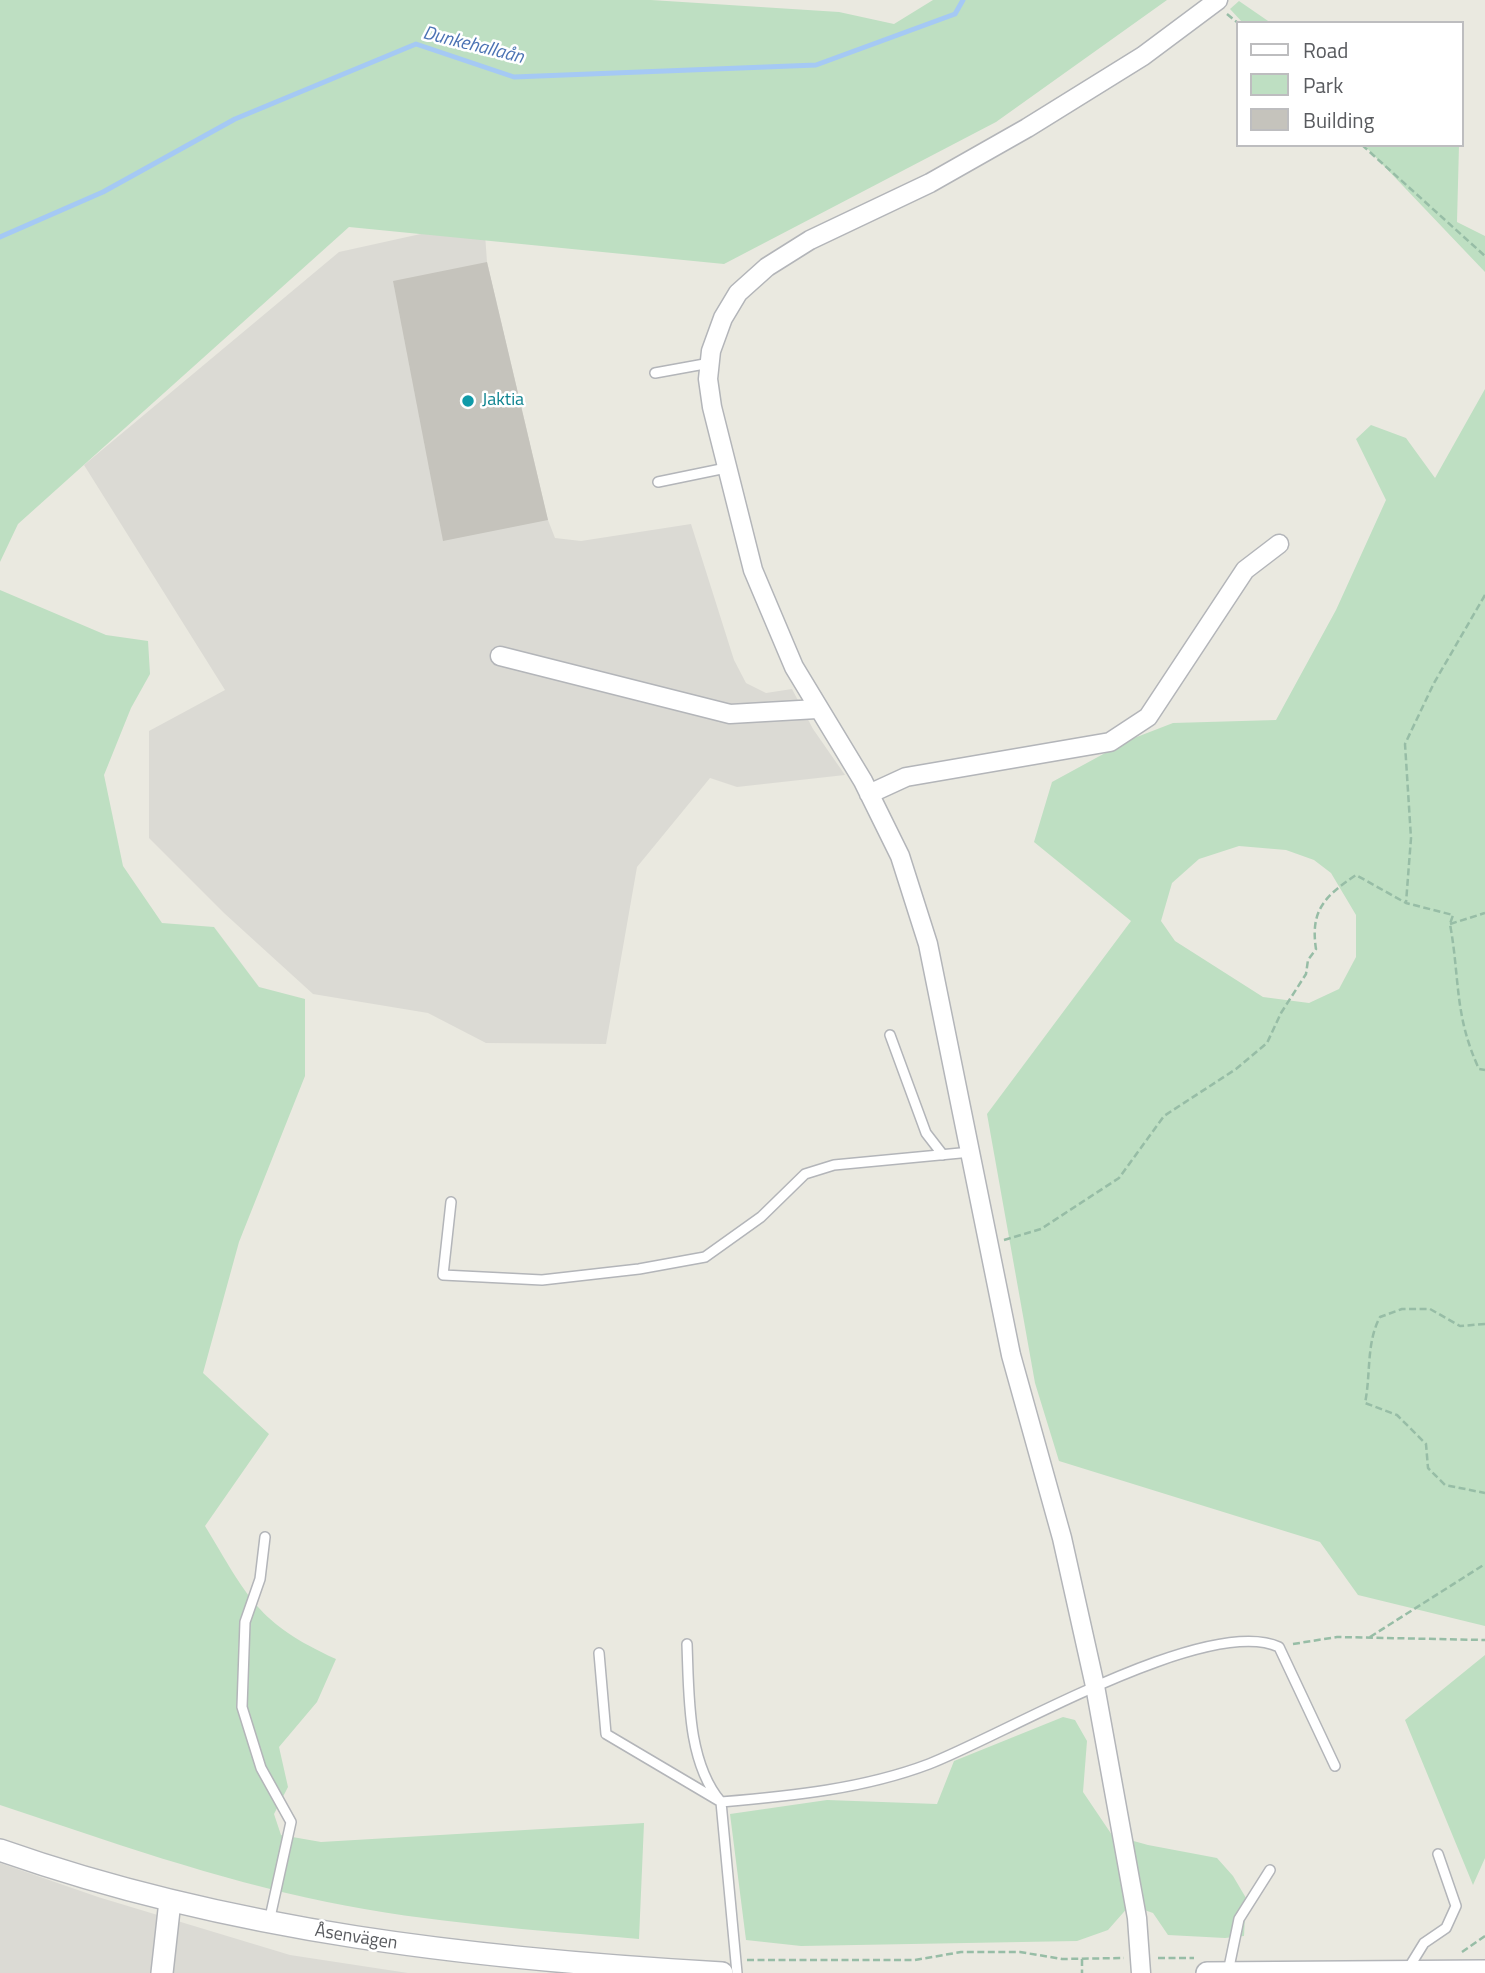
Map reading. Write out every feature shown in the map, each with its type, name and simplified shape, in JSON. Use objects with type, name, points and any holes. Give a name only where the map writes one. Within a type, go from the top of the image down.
[{"type":"street","points":[[1141,1973],[1137,1918],[1095,1686],[1062,1538],[1011,1355],[928,944],[900,856],[869,794],[794,667],[753,570],[712,407],[710,363],[711,351],[723,318],[738,293],[767,267],[810,240],[930,183],[1027,128],[1143,56],[1214,1]]},
{"type":"street","points":[[869,794],[906,778],[1110,742],[1149,717],[1245,570],[1279,544]]},
{"type":"street","points":[[500,656],[730,714],[817,709]]},
{"type":"street","name":"Åsenvägen","points":[[0,1850],[170,1901],[269,1923],[462,1954],[590,1966],[722,1973]]},
{"type":"street","points":[[162,1973],[170,1901]]},
{"type":"street","points":[[1207,1973],[1485,1971]]},
{"type":"lane","points":[[655,373],[710,363]]},
{"type":"lane","points":[[657,482],[726,468]]},
{"type":"lane","points":[[890,1035],[926,1133],[943,1155]]},
{"type":"lane","points":[[451,1202],[443,1275],[542,1280],[639,1269],[705,1257],[761,1217],[805,1174],[834,1165],[971,1152]]},
{"type":"lane","points":[[265,1537],[260,1579],[245,1622],[242,1707],[261,1768],[291,1822],[269,1923]]},
{"type":"lane","points":[[599,1653],[606,1734],[721,1802],[815,1794],[928,1764],[1095,1686],[1214,1646],[1264,1640],[1279,1647],[1335,1766]]},
{"type":"lane","points":[[687,1644],[689,1697],[702,1777],[721,1802],[737,1973]]},
{"type":"lane","points":[[1407,1971],[1424,1943],[1446,1928],[1455,1906],[1438,1854]]},
{"type":"lane","points":[[1228,1972],[1239,1919],[1270,1870]]},
{"type":"path","points":[[1364,147],[1385,169],[1485,256]]},
{"type":"path","points":[[1406,903],[1411,838],[1405,744],[1434,683],[1485,595]]},
{"type":"path","points":[[989,1246],[1041,1229],[1119,1178],[1164,1116],[1236,1069],[1268,1043],[1281,1013],[1306,975],[1308,960],[1316,949],[1312,933],[1314,919],[1334,890],[1356,875],[1406,903],[1452,915],[1450,924],[1458,1009],[1468,1045],[1479,1069],[1485,1070]]},
{"type":"path","points":[[1450,924],[1485,913]]},
{"type":"path","points":[[1485,1324],[1460,1326],[1430,1309],[1402,1309],[1380,1317],[1371,1334],[1370,1377],[1365,1403],[1397,1415],[1426,1444],[1428,1468],[1445,1485],[1485,1493]]},
{"type":"path","points":[[1369,1637],[1485,1564]]},
{"type":"path","points":[[1279,1647],[1337,1637],[1485,1640]]},
{"type":"path","points":[[1082,1958],[1082,1973]]},
{"type":"shaded area","points":[[484,220],[487,262],[548,520],[555,538],[581,541],[691,524],[734,660],[746,683],[766,693],[792,689],[813,729],[845,775],[737,787],[710,778],[637,867],[606,1044],[486,1043],[428,1013],[313,994],[224,913],[149,838],[149,731],[225,690],[84,465],[339,252]]},
{"type":"shaded area","points":[[0,1863],[98,1897],[290,1955],[408,1973],[0,1973]]},
{"type":"green space","points":[[0,0],[651,0],[839,12],[894,24],[933,0],[1167,0],[996,122],[724,264],[349,227],[18,524],[0,562]]},
{"type":"green space","points":[[1239,1],[1268,21],[1241,21],[1230,9]]},
{"type":"green space","points":[[1366,147],[1459,147],[1457,222],[1485,236],[1485,272]]},
{"type":"green space","points":[[1485,389],[1485,1626],[1358,1595],[1320,1542],[1059,1461],[1035,1383],[987,1114],[1131,921],[1034,842],[1052,782],[1129,740],[1173,723],[1276,720],[1336,610],[1386,500],[1356,439],[1371,425],[1406,438],[1435,478]],"holes":[[[1239,846],[1286,850],[1314,860],[1331,873],[1356,915],[1356,957],[1339,989],[1309,1003],[1263,997],[1175,941],[1161,921],[1172,883],[1199,859]]]},
{"type":"green space","points":[[0,590],[106,635],[148,641],[150,674],[131,708],[104,775],[123,866],[162,923],[214,927],[259,987],[305,999],[305,1076],[239,1242],[203,1373],[269,1434],[205,1526],[232,1572],[257,1606],[288,1633],[336,1659],[317,1702],[279,1747],[288,1787],[274,1814],[281,1835],[321,1842],[644,1823],[639,1939],[444,1921],[327,1902],[203,1871],[0,1805]]},
{"type":"green space","points":[[1485,1655],[1485,1858],[1473,1885],[1405,1720]]},
{"type":"green space","points":[[1063,1717],[1075,1720],[1087,1741],[1083,1792],[1112,1835],[1217,1858],[1233,1876],[1246,1898],[1244,1936],[1225,1938],[1168,1935],[1153,1913],[1130,1905],[1108,1930],[1077,1941],[801,1946],[746,1940],[730,1814],[827,1800],[937,1804],[954,1761]]},
{"type":"building","name":"Jaktia","points":[[487,262],[548,520],[443,541],[393,281]]},
{"type":"waterway","name":"Dunkehallaån","points":[[0,237],[103,192],[235,119],[416,44],[514,77],[816,65],[955,14],[963,0]]},
{"type":"place","name":"Jaktia","points":[[468,401]]}]
